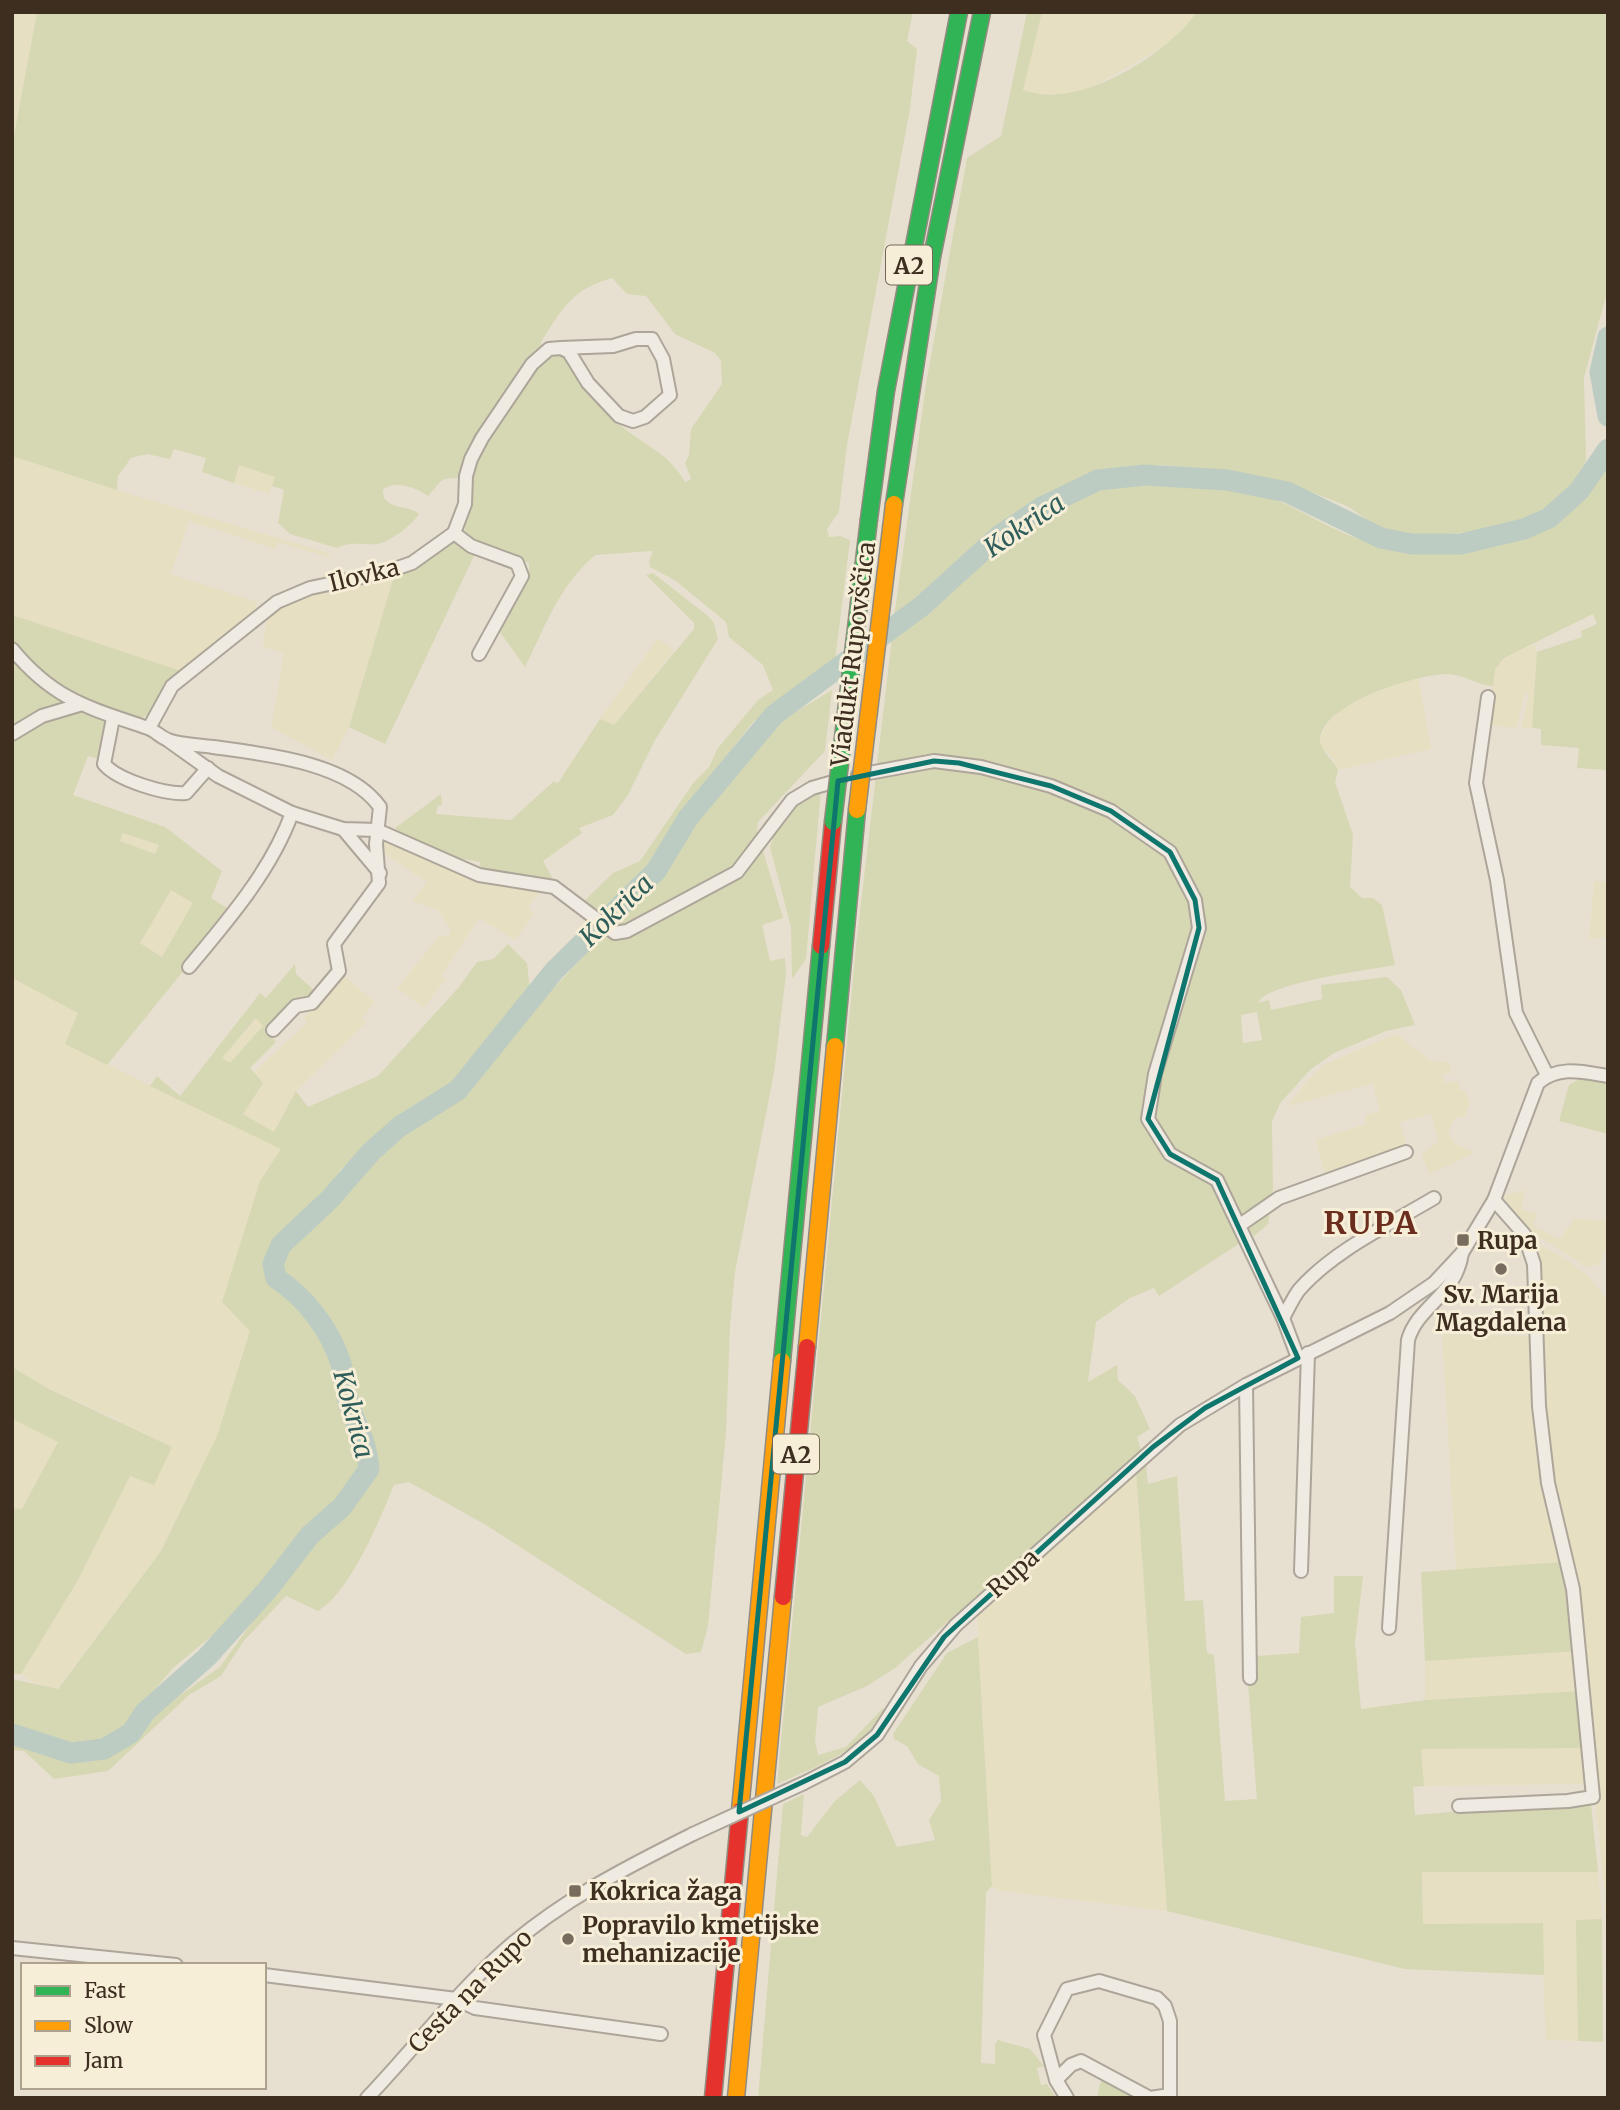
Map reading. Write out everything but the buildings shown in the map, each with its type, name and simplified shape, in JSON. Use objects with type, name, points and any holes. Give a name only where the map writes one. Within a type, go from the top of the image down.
[{"type":"highway","name":"Viadukt Rupovščica","points":[[713,2098],[833,822],[886,391],[959,12]]},
{"type":"highway","name":"Viadukt Rupovščica","points":[[736,2098],[857,810],[912,373],[962,97],[982,12]]},
{"type":"street","points":[[479,654],[522,576],[517,563],[471,546],[454,533],[465,504],[471,459],[532,364],[549,349],[561,348],[613,346],[636,339],[652,339],[663,359],[670,395],[645,417],[633,421],[619,415],[588,383],[569,352],[561,348]]},
{"type":"street","name":"Ilovka","points":[[149,728],[172,686],[276,602],[310,588],[412,563],[454,533]]},
{"type":"street","points":[[12,649],[49,686],[79,705],[149,728],[242,789],[292,813],[343,829],[377,830],[479,875],[554,887],[615,933],[627,931],[737,872],[792,800],[811,788],[879,769],[934,761],[959,762],[1051,786],[1111,811],[1170,852],[1195,900],[1199,928],[1156,1074],[1148,1119],[1170,1154],[1217,1180],[1303,1355],[1301,1571]]},
{"type":"street","points":[[1488,697],[1476,783],[1497,880],[1516,1013],[1547,1075],[1568,1070],[1608,1076]]},
{"type":"street","points":[[12,734],[42,716],[79,705]]},
{"type":"street","points":[[113,718],[104,764],[111,772],[172,794],[186,793],[208,768]]},
{"type":"street","points":[[170,741],[289,759],[336,775],[371,795],[380,807],[377,830],[380,883],[334,944],[339,971],[312,1003],[296,1006],[273,1030]]},
{"type":"street","points":[[189,967],[239,907],[292,813]]},
{"type":"street","points":[[343,829],[381,873]]},
{"type":"street","name":"Rupa","points":[[693,1834],[845,1762],[877,1735],[921,1666],[956,1625],[1153,1447],[1205,1408],[1411,1301],[1434,1283],[1462,1253],[1494,1200],[1532,1095],[1547,1075]]},
{"type":"street","points":[[1240,1225],[1279,1198],[1406,1152]]},
{"type":"street","points":[[1283,1318],[1298,1291],[1319,1273],[1356,1245],[1434,1198]]},
{"type":"street","points":[[1459,1805],[1568,1801],[1593,1797],[1573,1589],[1548,1483],[1539,1406],[1534,1265],[1524,1234],[1494,1200]]},
{"type":"street","name":"Rupa","points":[[1390,1628],[1408,1340],[1412,1326],[1444,1295],[1453,1282],[1459,1270],[1462,1253]]},
{"type":"street","points":[[1246,1385],[1250,1678]]},
{"type":"street","name":"Cesta na Rupo","points":[[367,2097],[456,1998],[505,1951],[577,1895],[693,1834]]},
{"type":"street","points":[[12,1948],[157,1963]]},
{"type":"street","points":[[266,1975],[456,1998],[475,2008],[661,2034]]},
{"type":"street","points":[[1056,2080],[1071,2065],[1082,2061],[1150,2098],[1170,2095],[1170,2021],[1165,2006],[1157,1998],[1099,1981],[1067,1989],[1045,2035],[1056,2080],[1067,2098]]},
{"type":"street","points":[[367,2097],[373,2098]]},
{"type":"highlighted area","points":[[934,761],[959,763],[1051,786],[1111,811],[1170,852],[1195,900],[1199,928],[1148,1119],[1170,1154],[1217,1180],[1298,1358],[1205,1408],[1153,1447],[944,1637],[877,1735],[845,1762],[739,1812],[838,781]]},
{"type":"shaded area","points":[[12,12],[37,12],[12,146]]},
{"type":"shaded area","points":[[1042,12],[1197,12],[1187,27],[1163,47],[1091,88],[1069,94],[1033,94],[1022,90]]},
{"type":"shaded area","points":[[12,456],[331,554],[328,557],[278,542],[275,549],[189,521],[171,574],[257,602],[256,608],[262,609],[184,672],[173,669],[12,615]]},
{"type":"shaded area","points":[[239,465],[275,477],[269,494],[234,483]]},
{"type":"shaded area","points":[[395,573],[349,727],[332,760],[271,727],[284,653],[263,647],[267,614],[304,594]]},
{"type":"shaded area","points":[[658,638],[674,651],[613,726],[600,719]]},
{"type":"shaded area","points":[[1534,644],[1537,652],[1532,728],[1521,728],[1529,694],[1525,693],[1516,728],[1486,725],[1495,669],[1504,658]]},
{"type":"shaded area","points":[[1418,677],[1431,749],[1338,770],[1333,759],[1321,747],[1320,738],[1327,724],[1344,707],[1403,680]]},
{"type":"shaded area","points":[[123,833],[159,845],[155,854],[120,841]]},
{"type":"shaded area","points":[[382,837],[491,883],[509,888],[543,889],[528,907],[534,914],[515,940],[479,918],[441,976],[445,980],[424,1008],[397,988],[440,935],[448,937],[451,930],[438,910],[412,901],[427,882],[380,851]]},
{"type":"shaded area","points":[[1594,881],[1608,882],[1608,937],[1589,939]]},
{"type":"shaded area","points":[[171,890],[194,903],[163,957],[140,943]]},
{"type":"shaded area","points":[[343,975],[375,1002],[362,1019],[367,1022],[296,1091],[274,1132],[243,1114],[263,1083],[254,1072],[307,1023],[304,1017]]},
{"type":"shaded area","points":[[12,978],[79,1013],[66,1044],[281,1149],[260,1181],[250,1331],[217,1436],[161,1551],[57,1689],[34,1683],[21,1674],[78,1580],[130,1475],[121,1421],[49,1389],[12,1367]]},
{"type":"shaded area","points":[[257,1018],[263,1026],[230,1063],[222,1058]]},
{"type":"shaded area","points":[[1396,1034],[1431,1061],[1449,1062],[1452,1073],[1443,1074],[1444,1083],[1458,1081],[1460,1091],[1465,1090],[1470,1104],[1464,1118],[1456,1116],[1448,1134],[1457,1145],[1476,1152],[1429,1174],[1422,1154],[1438,1141],[1431,1114],[1400,1122],[1407,1148],[1325,1176],[1316,1140],[1366,1124],[1365,1115],[1380,1111],[1373,1084],[1288,1106],[1325,1064]]},
{"type":"shaded area","points":[[1525,1190],[1521,1209],[1537,1213],[1533,1226],[1560,1239],[1574,1219],[1608,1220],[1608,1240],[1600,1264],[1586,1267],[1548,1242],[1526,1232],[1503,1196]]},
{"type":"shaded area","points":[[1536,1243],[1564,1258],[1588,1276],[1608,1301],[1608,2040],[1605,1895],[1593,1780],[1554,1506],[1531,1244]]},
{"type":"shaded area","points":[[1442,1334],[1534,1336],[1563,1562],[1456,1570]]},
{"type":"shaded area","points":[[12,1419],[59,1442],[22,1510],[15,1508],[12,1514]]},
{"type":"shaded area","points":[[1136,1471],[1167,1911],[1001,1891],[992,1886],[977,1614]]},
{"type":"shaded area","points":[[1578,1651],[1581,1691],[1425,1700],[1425,1661]]},
{"type":"shaded area","points":[[1586,1748],[1589,1784],[1424,1786],[1420,1749]]},
{"type":"shaded area","points":[[1422,1871],[1598,1872],[1602,1919],[1577,1920],[1578,2041],[1546,2040],[1543,1971],[1423,1924]]},
{"type":"green space","points":[[37,12],[913,12],[907,41],[917,49],[910,109],[847,445],[839,512],[827,529],[829,537],[840,536],[850,540],[835,661],[753,722],[681,815],[656,859],[597,915],[582,903],[613,873],[640,861],[694,782],[709,767],[718,748],[758,700],[773,690],[763,665],[729,637],[726,622],[676,581],[650,567],[653,551],[595,555],[563,593],[525,667],[500,632],[529,571],[529,563],[475,542],[465,535],[464,519],[474,462],[464,478],[442,481],[428,496],[406,486],[387,487],[383,490],[384,498],[392,504],[415,511],[419,514],[416,518],[382,543],[348,544],[337,548],[290,534],[278,523],[284,490],[272,486],[275,477],[239,465],[234,483],[202,472],[206,458],[174,449],[170,459],[147,454],[131,458],[118,476],[117,490],[12,456],[12,146]],"holes":[[[612,278],[627,294],[646,296],[675,334],[715,353],[721,361],[722,384],[691,429],[689,455],[685,463],[691,479],[685,482],[673,465],[608,414],[585,387],[567,358],[557,355],[539,362],[478,456],[542,349],[541,342],[555,320],[577,294],[598,283]]]},
{"type":"green space","points":[[1027,12],[1042,12],[1023,90],[1045,94],[1069,93],[1119,75],[1164,46],[1197,12],[1608,12],[1608,288],[1584,378],[1586,461],[1572,488],[1544,511],[1521,523],[1492,530],[1412,537],[1375,525],[1347,506],[1301,488],[1256,475],[1163,465],[1131,466],[1095,477],[1022,514],[983,543],[946,579],[894,618],[926,384],[967,158],[1001,136]]},
{"type":"green space","points":[[1608,465],[1608,770],[1577,768],[1579,748],[1541,745],[1541,729],[1532,728],[1537,652],[1582,637],[1581,631],[1597,624],[1593,614],[1504,658],[1495,669],[1493,686],[1452,674],[1414,679],[1354,702],[1326,725],[1320,742],[1338,770],[1335,782],[1353,835],[1350,887],[1362,898],[1373,898],[1382,905],[1395,965],[1299,983],[1265,996],[1258,1003],[1269,1000],[1271,1010],[1322,999],[1321,985],[1387,977],[1401,990],[1415,1025],[1386,1031],[1334,1053],[1311,1069],[1281,1102],[1272,1121],[1273,1190],[1268,1224],[1254,1236],[1235,1206],[1240,1243],[1159,1296],[1154,1288],[1130,1298],[1096,1322],[1088,1382],[1117,1365],[1118,1380],[1135,1396],[1150,1429],[1137,1437],[1141,1451],[895,1668],[867,1686],[818,1707],[815,1741],[818,1755],[846,1747],[883,1708],[887,1712],[864,1737],[838,1756],[777,1784],[856,946],[876,775],[932,768],[966,769],[1037,787],[1118,819],[1139,831],[1163,853],[1184,887],[1200,937],[1206,928],[1194,884],[1178,853],[1151,829],[1125,813],[1060,784],[991,763],[935,756],[877,765],[892,637],[938,599],[969,565],[995,543],[1069,497],[1114,481],[1155,480],[1243,489],[1271,498],[1359,539],[1428,553],[1463,552],[1497,546],[1530,534],[1559,517],[1586,494]],"holes":[[[1257,1012],[1262,1040],[1243,1043],[1241,1015]]]},
{"type":"green space","points":[[460,542],[473,550],[474,556],[385,744],[349,727],[395,573],[446,544]]},
{"type":"green space","points":[[653,573],[708,616],[714,623],[718,639],[654,742],[628,795],[613,815],[579,828],[582,833],[543,861],[553,879],[543,882],[479,871],[480,862],[423,848],[403,836],[395,828],[441,794],[442,805],[438,806],[436,814],[511,820],[553,782],[558,783],[600,719],[614,725],[694,629],[694,623],[646,575]]},
{"type":"green space","points":[[12,615],[184,672],[161,703],[144,717],[130,719],[112,715],[73,695],[22,654],[12,643]]},
{"type":"green space","points":[[12,654],[63,700],[63,705],[12,728]]},
{"type":"green space","points":[[832,690],[825,751],[758,822],[757,831],[783,918],[762,925],[770,961],[785,958],[786,975],[774,1073],[735,1272],[726,1433],[708,1626],[701,1652],[686,1654],[486,1525],[409,1482],[394,1485],[363,1554],[342,1588],[330,1601],[318,1611],[286,1596],[243,1642],[221,1676],[189,1695],[108,1771],[54,1779],[24,1751],[12,1750],[12,1739],[75,1759],[105,1758],[128,1742],[162,1708],[220,1667],[276,1589],[285,1570],[313,1538],[344,1510],[371,1475],[376,1459],[370,1436],[353,1396],[348,1364],[334,1335],[315,1307],[281,1276],[279,1268],[284,1250],[362,1177],[392,1141],[467,1091],[540,1002],[650,888],[667,867],[690,827],[781,721]]},
{"type":"green space","points":[[77,712],[105,718],[108,728],[103,760],[88,756],[73,795],[165,827],[222,871],[211,898],[232,911],[107,1065],[65,1044],[78,1013],[12,978],[12,737],[43,720]],"holes":[[[123,833],[159,845],[155,854],[120,841]],[[171,890],[193,903],[162,957],[140,943]]]},
{"type":"green space","points":[[821,789],[806,959],[792,979],[791,927],[770,847],[777,827],[795,804]]},
{"type":"green space","points":[[508,944],[527,963],[530,990],[452,1086],[396,1119],[341,1169],[323,1198],[282,1232],[272,1251],[268,1267],[270,1278],[315,1320],[325,1338],[348,1424],[360,1441],[364,1468],[338,1505],[297,1537],[232,1619],[174,1667],[114,1736],[91,1745],[67,1746],[12,1730],[12,1679],[58,1689],[161,1551],[217,1436],[250,1331],[222,1302],[260,1181],[281,1149],[150,1086],[157,1076],[180,1096],[260,993],[266,998],[295,964],[296,974],[316,992],[309,999],[297,1001],[266,1030],[276,1042],[250,1068],[263,1083],[243,1114],[274,1132],[296,1091],[308,1107],[378,1076],[459,987],[477,962],[493,959]],"holes":[[[256,1018],[263,1026],[230,1063],[222,1058]]]},
{"type":"green space","points":[[1581,1078],[1608,1084],[1608,1134],[1559,1121],[1569,1085]]},
{"type":"green space","points":[[12,1367],[49,1389],[172,1447],[154,1485],[130,1476],[78,1580],[21,1674],[12,1674],[12,1514],[15,1508],[22,1509],[58,1442],[12,1419]]},
{"type":"green space","points":[[1146,1464],[1148,1484],[1177,1476],[1185,1601],[1203,1600],[1207,1653],[1214,1655],[1225,1801],[1257,1799],[1248,1684],[1257,1682],[1256,1656],[1299,1653],[1301,1617],[1334,1613],[1334,1576],[1363,1576],[1355,1642],[1361,1709],[1425,1700],[1581,1691],[1586,1748],[1421,1749],[1424,1786],[1413,1787],[1415,1815],[1583,1801],[1591,1804],[1598,1872],[1422,1872],[1423,1924],[1543,1923],[1544,1975],[1405,1969],[1167,1911],[1136,1471]]},
{"type":"green space","points":[[1563,1562],[1578,1651],[1425,1661],[1421,1572]]},
{"type":"green space","points":[[978,1637],[992,1886],[986,1893],[981,2063],[995,2064],[995,2044],[998,2040],[1030,2049],[1044,2066],[1037,2068],[1041,2085],[1047,2084],[1056,2098],[758,2098],[783,1804],[804,1794],[801,1835],[807,1837],[835,1801],[860,1780],[874,1796],[897,1847],[935,1840],[929,1820],[941,1801],[939,1776],[918,1764],[907,1746],[894,1739],[893,1734],[947,1653]]},
{"type":"green space","points":[[1602,1919],[1603,2042],[1578,2041],[1576,1920]]},
{"type":"green space","points":[[1105,2079],[1134,2098],[1097,2098],[1100,2083]]},
{"type":"waterway","name":"Kokrica","points":[[1608,337],[1600,372],[1608,416]]},
{"type":"waterway","name":"Kokrica","points":[[12,1734],[71,1753],[104,1749],[131,1733],[145,1712],[207,1657],[269,1588],[310,1535],[342,1507],[369,1469],[366,1451],[348,1402],[341,1364],[324,1327],[307,1305],[276,1278],[273,1264],[281,1245],[330,1199],[371,1152],[399,1127],[458,1090],[554,971],[656,871],[688,818],[774,715],[922,606],[1000,535],[1042,507],[1098,480],[1145,475],[1227,480],[1287,492],[1381,538],[1412,544],[1461,544],[1524,529],[1549,518],[1579,491],[1608,449]]},
{"type":"traffic: fast","points":[[869,519],[886,391],[959,12]]},
{"type":"traffic: fast","points":[[894,504],[932,257],[982,12]]},
{"type":"traffic: fast","points":[[833,822],[869,519]]},
{"type":"traffic: fast","points":[[835,1046],[857,810]]},
{"type":"traffic: fast","points":[[782,1361],[821,946]]},
{"type":"traffic: slow","points":[[857,810],[894,504]]},
{"type":"traffic: slow","points":[[807,1347],[835,1046]]},
{"type":"traffic: slow","points":[[740,1811],[782,1361]]},
{"type":"traffic: slow","points":[[736,2098],[783,1597]]},
{"type":"traffic: jam","points":[[821,946],[833,822]]},
{"type":"traffic: jam","points":[[783,1597],[807,1347]]},
{"type":"traffic: jam","points":[[713,2098],[740,1811]]},
{"type":"place","name":"Rupa","points":[[1463,1240]]},
{"type":"place","name":"Sv. Marija Magdalena","points":[[1501,1269]]},
{"type":"place","name":"Kokrica žaga","points":[[575,1891]]},
{"type":"place","name":"Popravilo kmetijske mehanizacije","points":[[568,1939]]},
{"type":"district","name":"RUPA","points":[[1371,1223]]}]
